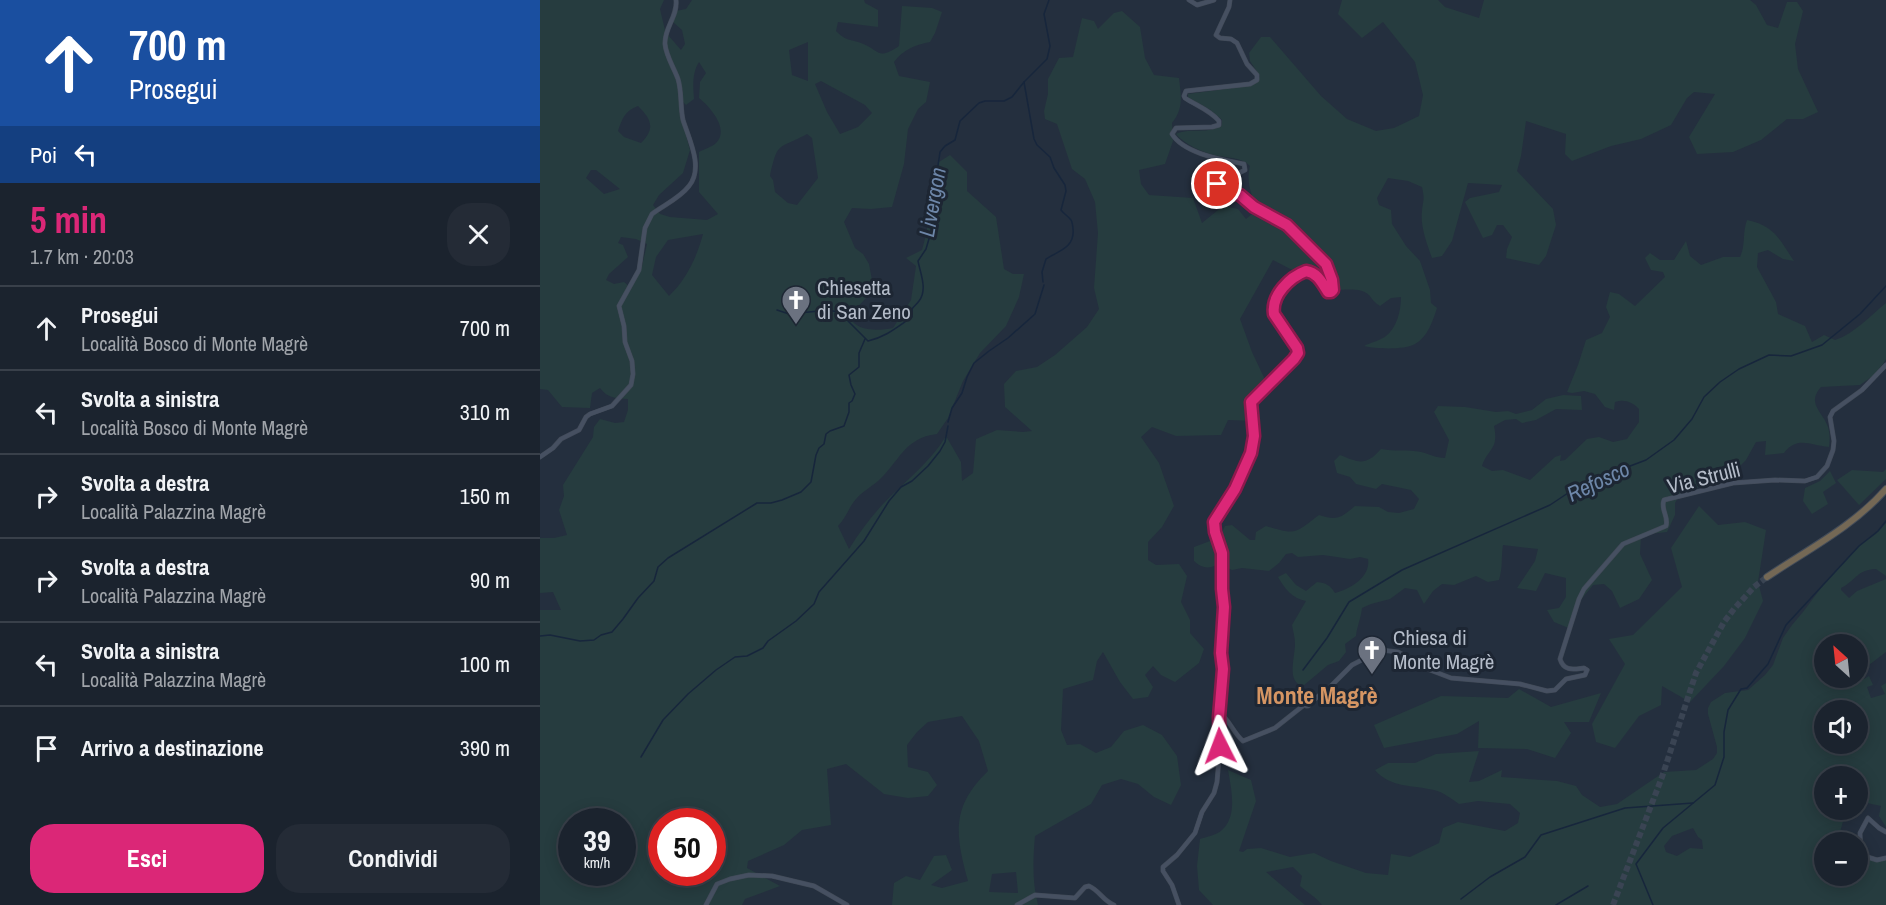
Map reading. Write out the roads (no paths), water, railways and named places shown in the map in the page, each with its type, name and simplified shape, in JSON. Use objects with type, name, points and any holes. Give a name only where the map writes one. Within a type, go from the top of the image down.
[{"type":"highway","points":[[1767,577],[1868,508],[1886,489]]},
{"type":"main road","points":[[540,457],[554,448],[561,439],[579,430],[590,414],[612,406],[631,385],[632,361],[625,342],[620,311],[621,302],[631,288],[639,270],[645,228],[652,214],[687,189],[694,177],[693,151],[683,118],[679,81],[665,44],[677,9],[676,0]]},
{"type":"main road","points":[[1189,0],[1197,5],[1214,0]]},
{"type":"main road","points":[[1179,905],[1163,869],[1195,833],[1202,812],[1214,793],[1219,774],[1219,713],[1223,669],[1221,653],[1224,607],[1222,553],[1214,522],[1235,489],[1251,453],[1254,441],[1251,402],[1298,353],[1274,314],[1274,303],[1290,281],[1306,271],[1319,278],[1328,292],[1333,290],[1326,264],[1283,222],[1254,207],[1240,195],[1217,188],[1217,184],[1221,181],[1245,170],[1244,164],[1208,156],[1178,141],[1172,134],[1176,128],[1219,125],[1215,116],[1185,98],[1186,92],[1250,84],[1257,80],[1257,75],[1248,64],[1237,43],[1216,35],[1230,0]]},
{"type":"main road","name":"Via Strulli","points":[[1219,713],[1224,715],[1235,734],[1243,741],[1275,728],[1304,705],[1306,700],[1310,703],[1332,686],[1352,665],[1377,651],[1398,652],[1451,678],[1520,684],[1550,692],[1555,690],[1563,680],[1585,675],[1587,670],[1584,668],[1567,668],[1560,659],[1579,599],[1590,581],[1623,543],[1666,526],[1667,520],[1662,506],[1664,500],[1733,483],[1775,480],[1805,481],[1817,477],[1827,466],[1833,450],[1834,441],[1830,417],[1833,411],[1862,390],[1886,365]]},
{"type":"main road","points":[[1886,832],[1868,818],[1860,833],[1861,855],[1877,860],[1886,858]]},
{"type":"main road","points":[[706,905],[717,884],[753,874],[814,886],[847,905]]},
{"type":"main road","points":[[1017,905],[1035,895],[1075,898],[1085,887],[1089,886],[1094,888],[1108,903],[1114,905]]},
{"type":"waterway","points":[[1043,282],[1042,272],[1046,259],[1065,248],[1073,235],[1071,221],[1061,210],[1066,191],[1065,185],[1050,157],[1034,139],[1024,82],[1047,59],[1050,46],[1044,14],[1049,0]]},
{"type":"waterway","name":"Livergon","points":[[777,310],[789,314],[829,310],[837,312],[868,341],[886,334],[912,317],[912,309],[922,297],[923,292],[918,261],[926,249],[931,232],[933,216],[931,194],[935,186],[940,152],[955,140],[960,121],[979,103],[1004,101],[1012,97],[1024,82]]},
{"type":"waterway","points":[[948,422],[952,408],[962,393],[974,363],[1008,338],[1035,314],[1044,285]]},
{"type":"waterway","name":"Refosco","points":[[1303,670],[1327,638],[1349,602],[1402,570],[1550,505],[1580,485],[1646,460],[1674,440],[1692,419],[1704,397],[1720,382],[1739,369],[1769,355],[1791,356],[1822,345],[1860,314],[1886,286]]},
{"type":"waterway","points":[[540,636],[550,635],[580,641],[594,640],[612,632],[654,581],[658,567],[668,558],[757,503],[771,503],[801,492],[811,482],[816,455],[824,444],[826,434],[844,426],[849,412],[849,403],[855,394],[849,375],[859,367],[859,353],[865,339]]},
{"type":"waterway","points":[[641,757],[663,720],[688,694],[735,657],[747,656],[763,648],[768,641],[796,621],[814,604],[819,592],[864,541],[889,501],[901,487],[912,481],[928,466],[940,451],[945,442],[948,426]]},
{"type":"waterway","points":[[1653,905],[1636,864],[1663,828],[1715,785],[1724,757],[1724,732],[1728,710],[1741,689],[1747,688],[1768,664],[1786,625],[1859,546],[1878,531],[1886,521]]},
{"type":"waterway","points":[[1461,899],[1490,877],[1525,857],[1541,835],[1625,808],[1693,803]]},
{"type":"waterway","points":[[1556,905],[1588,886]]},
{"type":"tunnel","points":[[1613,905],[1662,777],[1696,673],[1724,622],[1754,587],[1767,577]]},
{"type":"place","name":"Chiesetta di San Zeno","points":[[796,326]]},
{"type":"place","name":"Chiesa di Monte Magrè","points":[[1372,676]]},
{"type":"district","name":"Monte Magrè","points":[[1317,696]]}]
